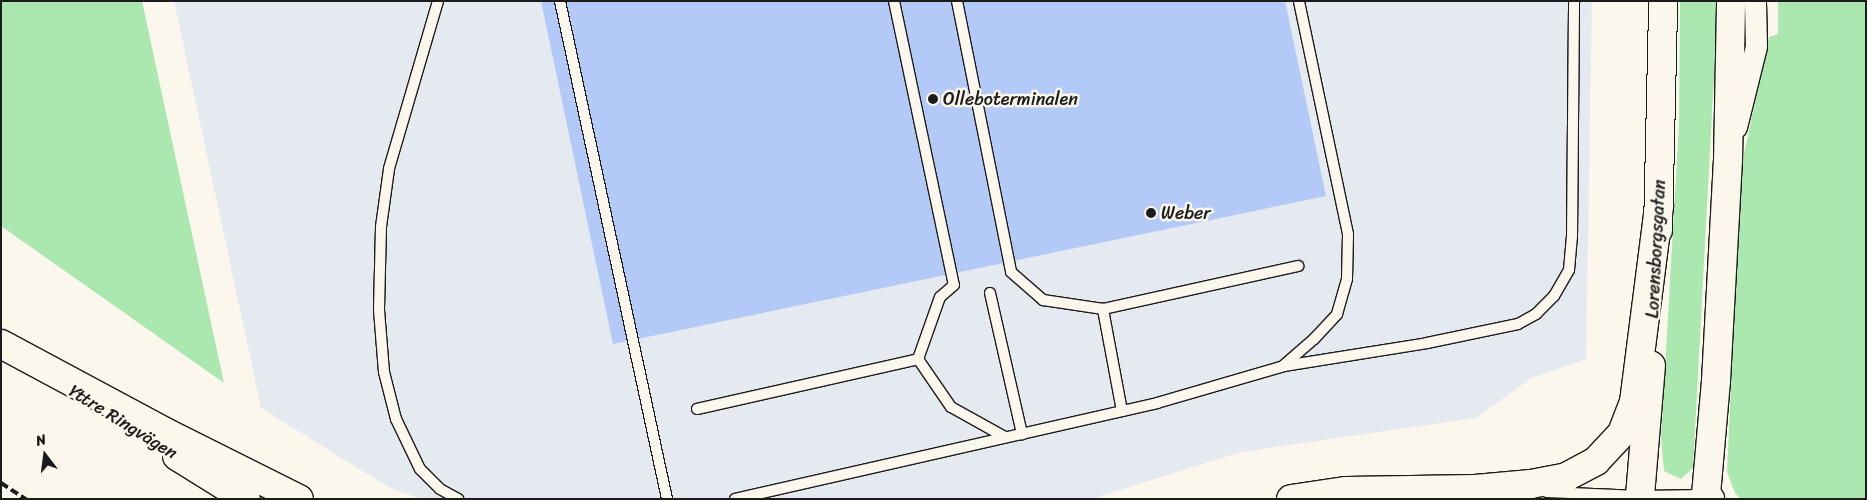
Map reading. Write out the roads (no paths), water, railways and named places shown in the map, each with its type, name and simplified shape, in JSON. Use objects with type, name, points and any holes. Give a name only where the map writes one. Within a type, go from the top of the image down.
[{"type":"main road","name":"Lorensborgsgatan","points":[[1640,497],[1660,206],[1663,1]]},
{"type":"main road","points":[[1707,497],[1716,381],[1728,161],[1731,1]]},
{"type":"main road","points":[[1291,499],[1346,491],[1475,488],[1531,484],[1566,477],[1596,461],[1622,433],[1634,402],[1660,206]]},
{"type":"main road","points":[[1,345],[163,431],[300,499]]},
{"type":"main road","name":"Yttre Ringvägen","points":[[1,345],[246,499]]},
{"type":"street","points":[[1728,161],[1756,46],[1755,1]]},
{"type":"lane","points":[[438,1],[389,169],[381,227],[379,310],[384,372],[396,419],[420,469],[440,489],[458,499]]},
{"type":"lane","points":[[560,1],[667,499]]},
{"type":"lane","points":[[894,1],[954,285],[940,297],[918,359]]},
{"type":"lane","points":[[957,1],[1011,272],[1043,300],[1103,309],[1298,266]]},
{"type":"lane","points":[[1284,366],[1314,339],[1337,314],[1347,270],[1348,234],[1299,1]]},
{"type":"lane","points":[[735,499],[1122,411],[1284,366],[1427,343],[1518,324],[1536,314],[1554,296],[1569,270],[1572,237],[1574,1]]},
{"type":"lane","points":[[990,293],[1022,434]]},
{"type":"lane","points":[[1103,309],[1122,411]]},
{"type":"lane","points":[[697,409],[918,359]]},
{"type":"lane","points":[[918,359],[951,407],[1005,437]]},
{"type":"lane","points":[[1475,488],[1640,497],[1707,497]]},
{"type":"railway","points":[[1,483],[26,499]]},
{"type":"place","name":"Olleboterminalen","points":[[933,99]]},
{"type":"place","name":"Weber","points":[[1151,213]]}]
